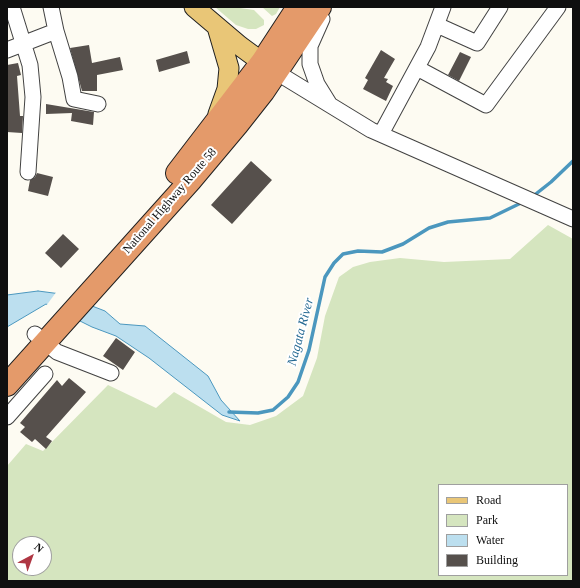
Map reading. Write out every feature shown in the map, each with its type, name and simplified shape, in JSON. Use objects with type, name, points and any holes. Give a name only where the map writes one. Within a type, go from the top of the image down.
[{"type":"highway","name":"National Highway Route 58","points":[[78,296],[194,175],[246,114],[298,7]]},
{"type":"highway","name":"National Highway Route 58","points":[[7,385],[41,338],[78,296],[162,194],[212,128],[269,67],[320,7]]},
{"type":"highway","name":"National Highway Route 58","points":[[7,366],[41,338]]},
{"type":"main road","points":[[194,7],[217,27],[269,67]]},
{"type":"main road","points":[[212,128],[227,89],[229,68],[217,27]]},
{"type":"street","points":[[12,7],[30,66],[33,97],[28,172]]},
{"type":"street","points":[[51,7],[56,31],[70,77],[74,100],[98,104]]},
{"type":"street","points":[[328,7],[310,46],[310,64],[317,84],[331,107]]},
{"type":"street","points":[[381,134],[418,68],[428,47],[443,7]]},
{"type":"street","points":[[437,25],[477,43],[483,37],[500,7]]},
{"type":"street","points":[[418,68],[486,105],[558,7]]},
{"type":"street","points":[[7,50],[56,31]]},
{"type":"street","points":[[269,67],[331,107],[381,134],[573,220]]},
{"type":"street","points":[[41,338],[57,352],[111,373]]},
{"type":"street","points":[[7,417],[45,374]]},
{"type":"green space","points":[[215,7],[233,7],[254,10],[264,20],[264,25],[256,29],[248,29],[236,25]]},
{"type":"green space","points":[[262,7],[280,7],[276,14],[272,16]]},
{"type":"green space","points":[[548,225],[573,239],[573,581],[7,581],[7,466],[26,444],[43,451],[108,385],[156,408],[174,392],[226,422],[250,425],[276,416],[303,396],[317,358],[325,316],[339,277],[353,267],[370,262],[400,258],[444,262],[510,259]]},
{"type":"water","points":[[38,291],[61,294],[105,311],[120,324],[145,326],[208,376],[221,400],[240,421],[222,415],[149,358],[116,336],[92,327],[46,304],[7,327],[7,295]]},
{"type":"pier","points":[[57,291],[93,304],[78,322],[46,306]]},
{"type":"building","points":[[89,45],[92,63],[120,57],[123,70],[97,75],[97,91],[82,91],[70,48]]},
{"type":"building","points":[[381,50],[395,59],[384,78],[388,79],[386,82],[393,86],[386,101],[363,89],[368,80],[365,78]]},
{"type":"building","points":[[187,51],[190,63],[159,72],[156,60]]},
{"type":"building","points":[[460,52],[471,57],[459,81],[448,75]]},
{"type":"building","points":[[18,63],[21,75],[17,76],[20,116],[23,116],[22,133],[7,132],[7,65]]},
{"type":"building","points":[[46,104],[94,112],[93,125],[71,121],[72,113],[46,114]]},
{"type":"building","points":[[251,161],[272,180],[232,224],[211,205]]},
{"type":"building","points":[[37,173],[53,177],[48,196],[28,191],[30,180],[35,177]]},
{"type":"building","points":[[63,234],[79,249],[61,268],[45,253]]},
{"type":"building","points":[[116,338],[135,352],[123,370],[103,356]]},
{"type":"building","points":[[69,378],[86,392],[46,437],[52,441],[46,449],[35,439],[32,442],[20,432],[25,427],[20,423],[57,380],[62,386]]},
{"type":"waterway","name":"Nagata River","points":[[532,197],[551,182],[573,161]]},
{"type":"waterway","name":"Nagata River","points":[[229,412],[258,413],[273,410],[288,397],[298,382],[309,350],[325,277],[334,263],[343,254],[358,251],[382,252],[403,244],[429,228],[448,222],[490,218],[523,202]]}]
